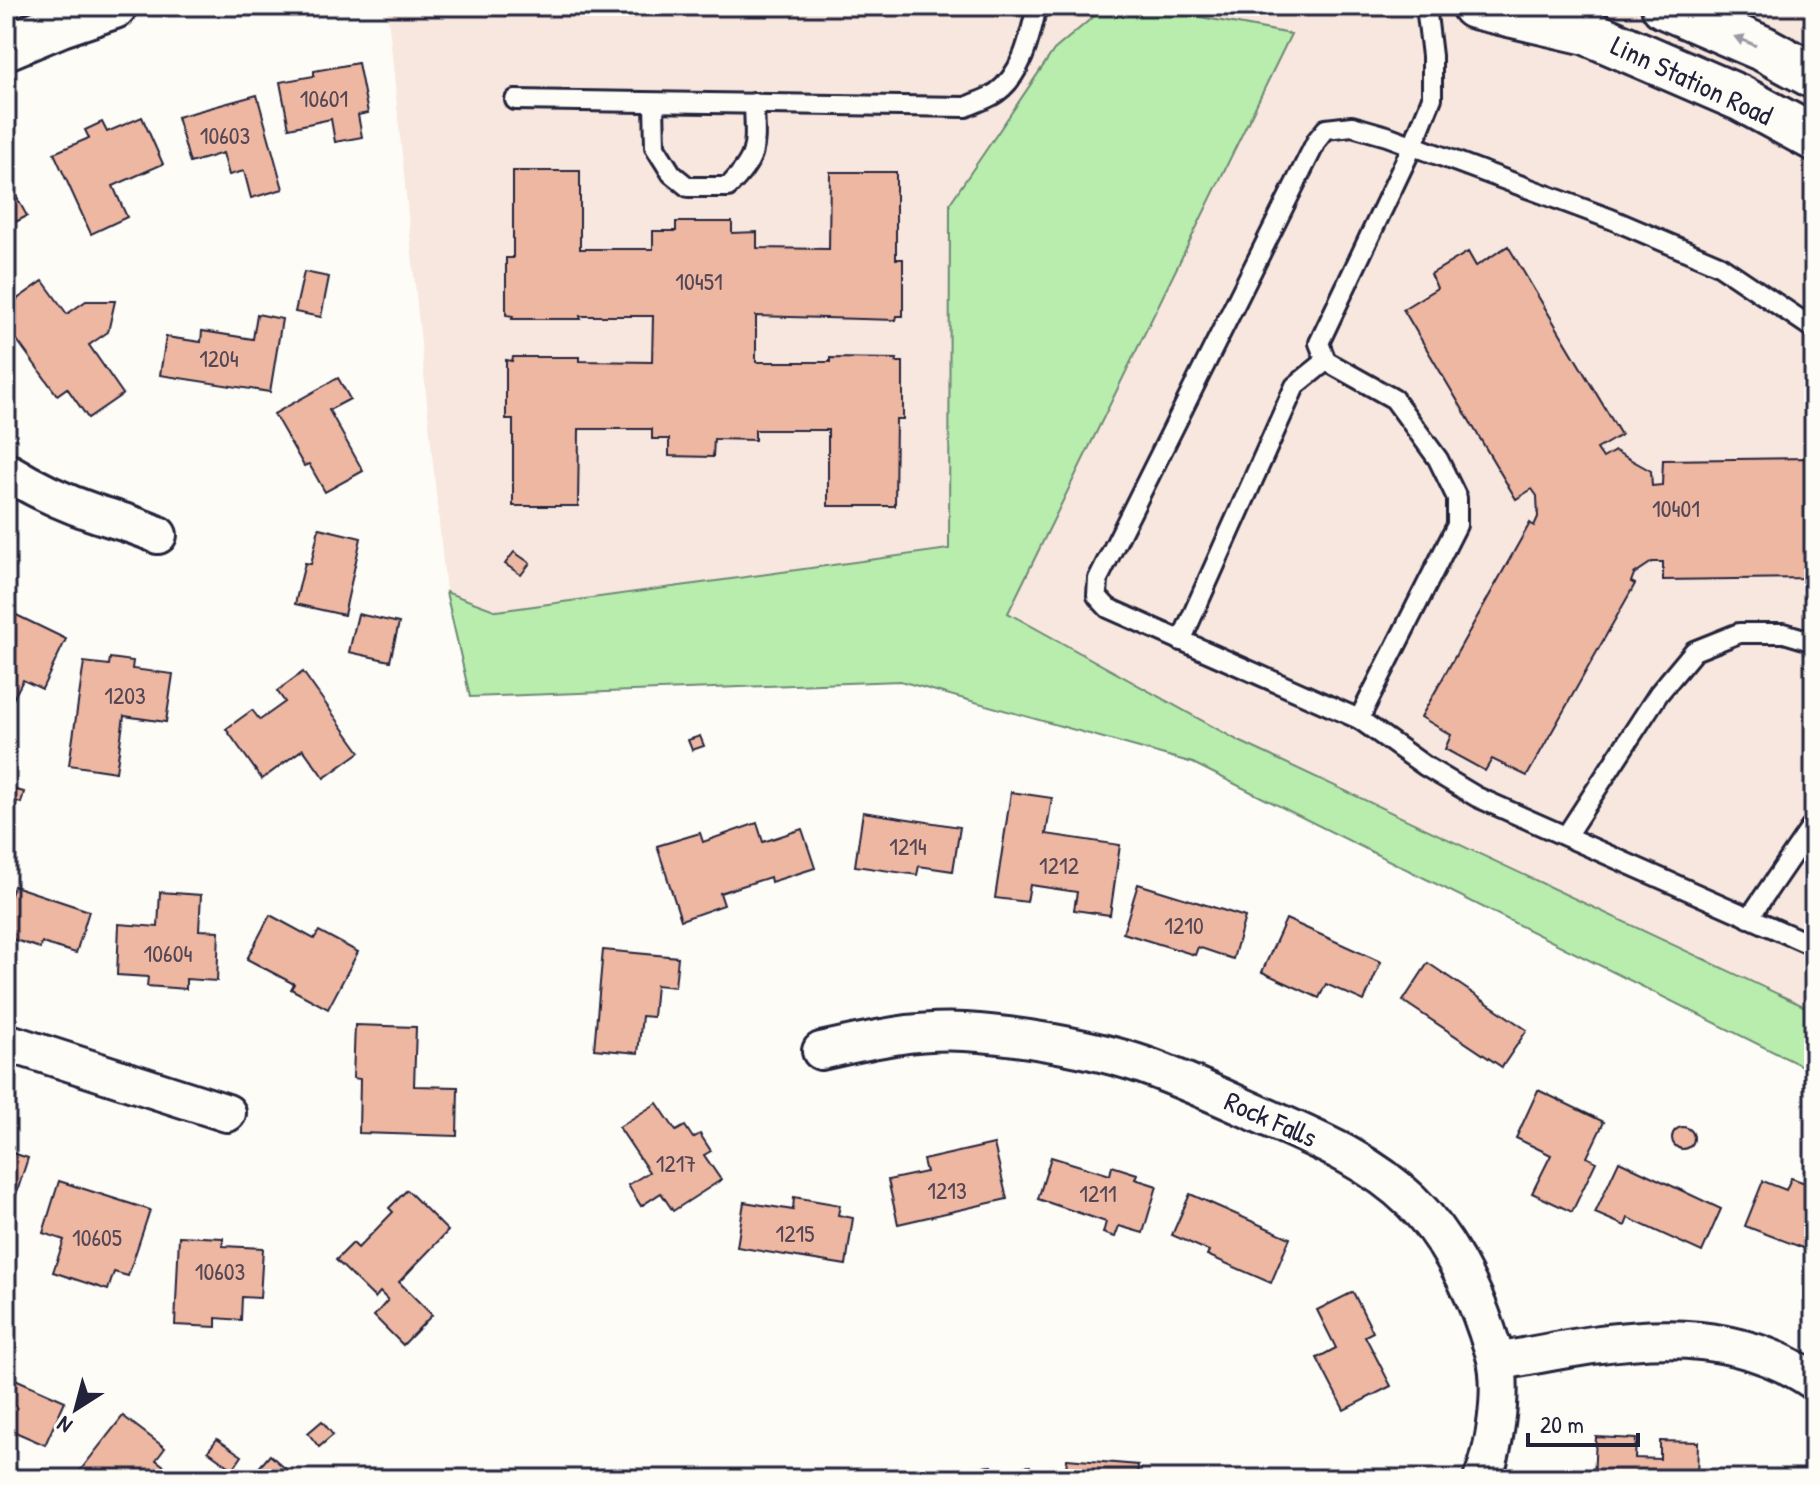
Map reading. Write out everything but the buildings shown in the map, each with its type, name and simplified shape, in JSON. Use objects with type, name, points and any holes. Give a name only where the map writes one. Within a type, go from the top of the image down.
[{"type":"street","points":[[6,47],[114,6]]},
{"type":"street","name":"Linn Station Road","points":[[1474,6],[1587,32],[1740,98],[1814,138]]},
{"type":"street","name":"Linn Station Road","points":[[1664,6],[1764,49],[1814,76]]},
{"type":"street","points":[[6,471],[90,512],[137,525],[158,535]]},
{"type":"street","name":"Rock Falls","points":[[821,1051],[889,1035],[935,1030],[1051,1043],[1140,1064],[1340,1149],[1385,1178],[1413,1202],[1451,1253],[1480,1311],[1497,1362],[1498,1402],[1482,1479]]},
{"type":"street","points":[[6,1042],[227,1113]]},
{"type":"street","points":[[1497,1362],[1584,1344],[1633,1339],[1683,1339],[1724,1344],[1767,1356],[1814,1381]]},
{"type":"lane","points":[[515,100],[966,107],[996,93],[1011,77],[1027,48],[1037,6]]},
{"type":"lane","points":[[1359,719],[1457,525],[1457,498],[1438,459],[1394,399],[1326,361],[1319,343],[1413,145],[1432,98],[1432,56],[1426,6]]},
{"type":"lane","points":[[654,103],[655,147],[672,174],[688,187],[728,187],[747,168],[755,145],[754,103]]},
{"type":"lane","points":[[1814,329],[1719,265],[1611,219],[1413,145],[1352,126],[1326,129],[1317,140],[1098,579],[1097,596],[1108,608],[1359,719],[1425,766],[1477,797],[1814,946]]},
{"type":"lane","points":[[1181,641],[1295,386],[1326,361]]},
{"type":"lane","points":[[1566,836],[1659,693],[1694,651],[1739,633],[1784,633],[1814,642]]},
{"type":"lane","points":[[1749,918],[1814,823]]},
{"type":"shaded area","points":[[387,6],[1106,6],[1054,50],[950,203],[950,549],[497,611],[446,592]]},
{"type":"shaded area","points":[[1142,6],[1814,6],[1814,1011],[1239,741],[1008,613],[1290,34]]},
{"type":"green space","points":[[1106,6],[1142,6],[1291,34],[1008,613],[1239,741],[1814,1011],[1814,1072],[1193,763],[900,681],[470,697],[446,592],[497,611],[949,549],[950,203],[1054,50]]}]
